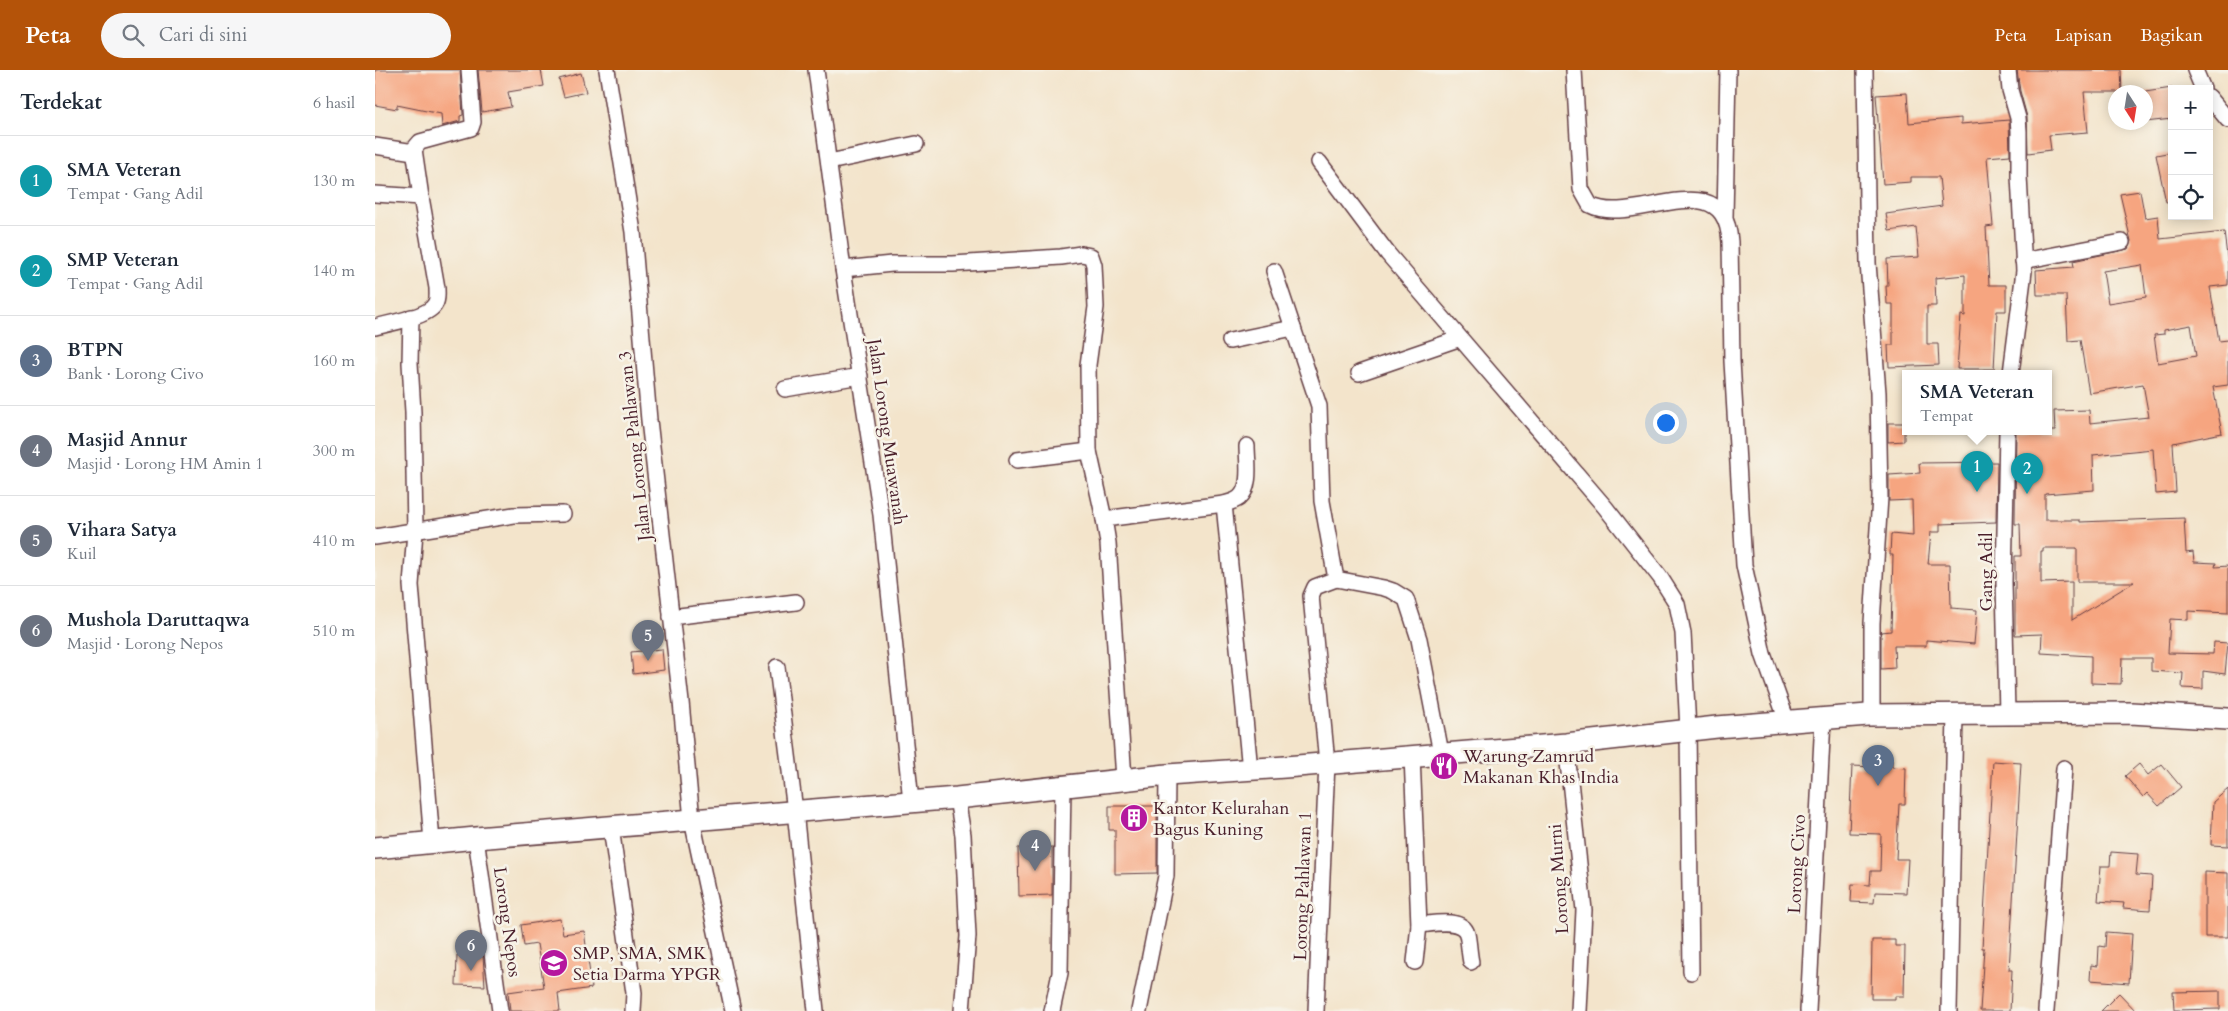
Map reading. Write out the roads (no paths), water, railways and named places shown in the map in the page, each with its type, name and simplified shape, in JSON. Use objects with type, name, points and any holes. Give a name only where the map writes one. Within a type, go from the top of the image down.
[{"type":"main road","points":[[375,848],[957,798],[1167,775],[1566,744],[1688,730],[1823,718],[1873,715],[2131,713],[2228,719]]},
{"type":"street","points":[[375,327],[431,309],[436,302],[437,288],[421,197],[415,146],[421,142],[471,128],[473,122],[469,70]]},
{"type":"street","name":"Jalan Lorong Pahlawan 3","points":[[607,70],[633,232],[649,420],[692,820],[733,1011]]},
{"type":"street","name":"Jalan Lorong Muawanah","points":[[817,70],[843,269],[881,515],[911,801]]},
{"type":"street","points":[[1574,70],[1581,189],[1590,205],[1607,209],[1701,201],[1717,206],[1725,217]]},
{"type":"street","points":[[1728,70],[1725,217],[1730,242],[1729,287],[1743,565],[1763,654],[1787,721]]},
{"type":"street","points":[[1865,70],[1868,263],[1878,393],[1880,497],[1872,623],[1873,715]]},
{"type":"street","points":[[2008,70],[2013,104],[2018,118],[2024,271],[2011,370]]},
{"type":"street","points":[[2195,70],[2201,85]]},
{"type":"street","points":[[2213,102],[2228,120]]},
{"type":"street","points":[[829,162],[916,144]]},
{"type":"street","points":[[375,146],[415,152]]},
{"type":"street","points":[[1319,162],[1388,254],[1605,507],[1671,592],[1682,622],[1688,730],[1691,972]]},
{"type":"street","points":[[375,194],[421,197]]},
{"type":"street","points":[[2023,261],[2122,242]]},
{"type":"street","points":[[843,269],[892,264],[953,264],[1081,254],[1090,255],[1094,265],[1096,307],[1088,365],[1089,451],[1104,519],[1109,552],[1124,779]]},
{"type":"street","points":[[1274,270],[1319,406],[1322,501],[1336,579],[1385,588],[1406,599],[1419,639],[1441,753]]},
{"type":"street","points":[[411,317],[410,363],[415,531],[411,585],[432,842]]},
{"type":"street","points":[[1230,341],[1293,328]]},
{"type":"street","points":[[1359,373],[1459,339]]},
{"type":"street","points":[[785,389],[859,376]]},
{"type":"street","name":"Gang Adil","points":[[2007,435],[2003,582],[2007,714]]},
{"type":"street","points":[[1104,519],[1223,504],[1239,498],[1244,491],[1248,474],[1247,446]]},
{"type":"street","points":[[1017,460],[1089,451]]},
{"type":"street","points":[[1223,504],[1250,770]]},
{"type":"street","points":[[375,537],[514,515],[563,514]]},
{"type":"street","name":"Lorong Pahlawan 1","points":[[1316,1011],[1327,764],[1311,596],[1315,587],[1336,579]]},
{"type":"street","points":[[671,617],[796,602]]},
{"type":"street","points":[[777,667],[795,811],[816,1011]]},
{"type":"street","points":[[1949,1011],[1955,714]]},
{"type":"street","name":"Lorong Civo","points":[[1809,1011],[1823,718]]},
{"type":"street","name":"Lorong Murni","points":[[1566,744],[1584,910],[1579,1011]]},
{"type":"street","points":[[1412,756],[1419,925],[1415,962]]},
{"type":"street","points":[[2046,1011],[2064,768]]},
{"type":"street","points":[[1139,1011],[1166,876],[1167,775]]},
{"type":"street","points":[[1052,1011],[1059,973],[1063,786]]},
{"type":"street","points":[[957,798],[963,835],[968,936],[962,1011]]},
{"type":"street","points":[[611,827],[634,993],[633,1011]]},
{"type":"street","name":"Lorong Nepos","points":[[476,838],[501,1011]]},
{"type":"street","points":[[1419,925],[1446,923],[1461,926],[1467,932],[1471,962]]},
{"type":"place","name":"SMA Veteran","points":[[1977,492]]},
{"type":"place","name":"SMP Veteran","points":[[2027,494]]},
{"type":"place","name":"Vihara Satya","points":[[648,661]]},
{"type":"place","name":"Warung Zamrud Makanan Khas India","points":[[1444,766]]},
{"type":"place","name":"BTPN","points":[[1878,786]]},
{"type":"place","name":"Kantor Kelurahan Bagus Kuning","points":[[1134,818]]},
{"type":"place","name":"Masjid Annur","points":[[1035,871]]},
{"type":"place","name":"SMP, SMA, SMK Setia Darma YPGR","points":[[554,963]]},
{"type":"place","name":"Mushola Daruttaqwa","points":[[471,971]]}]
